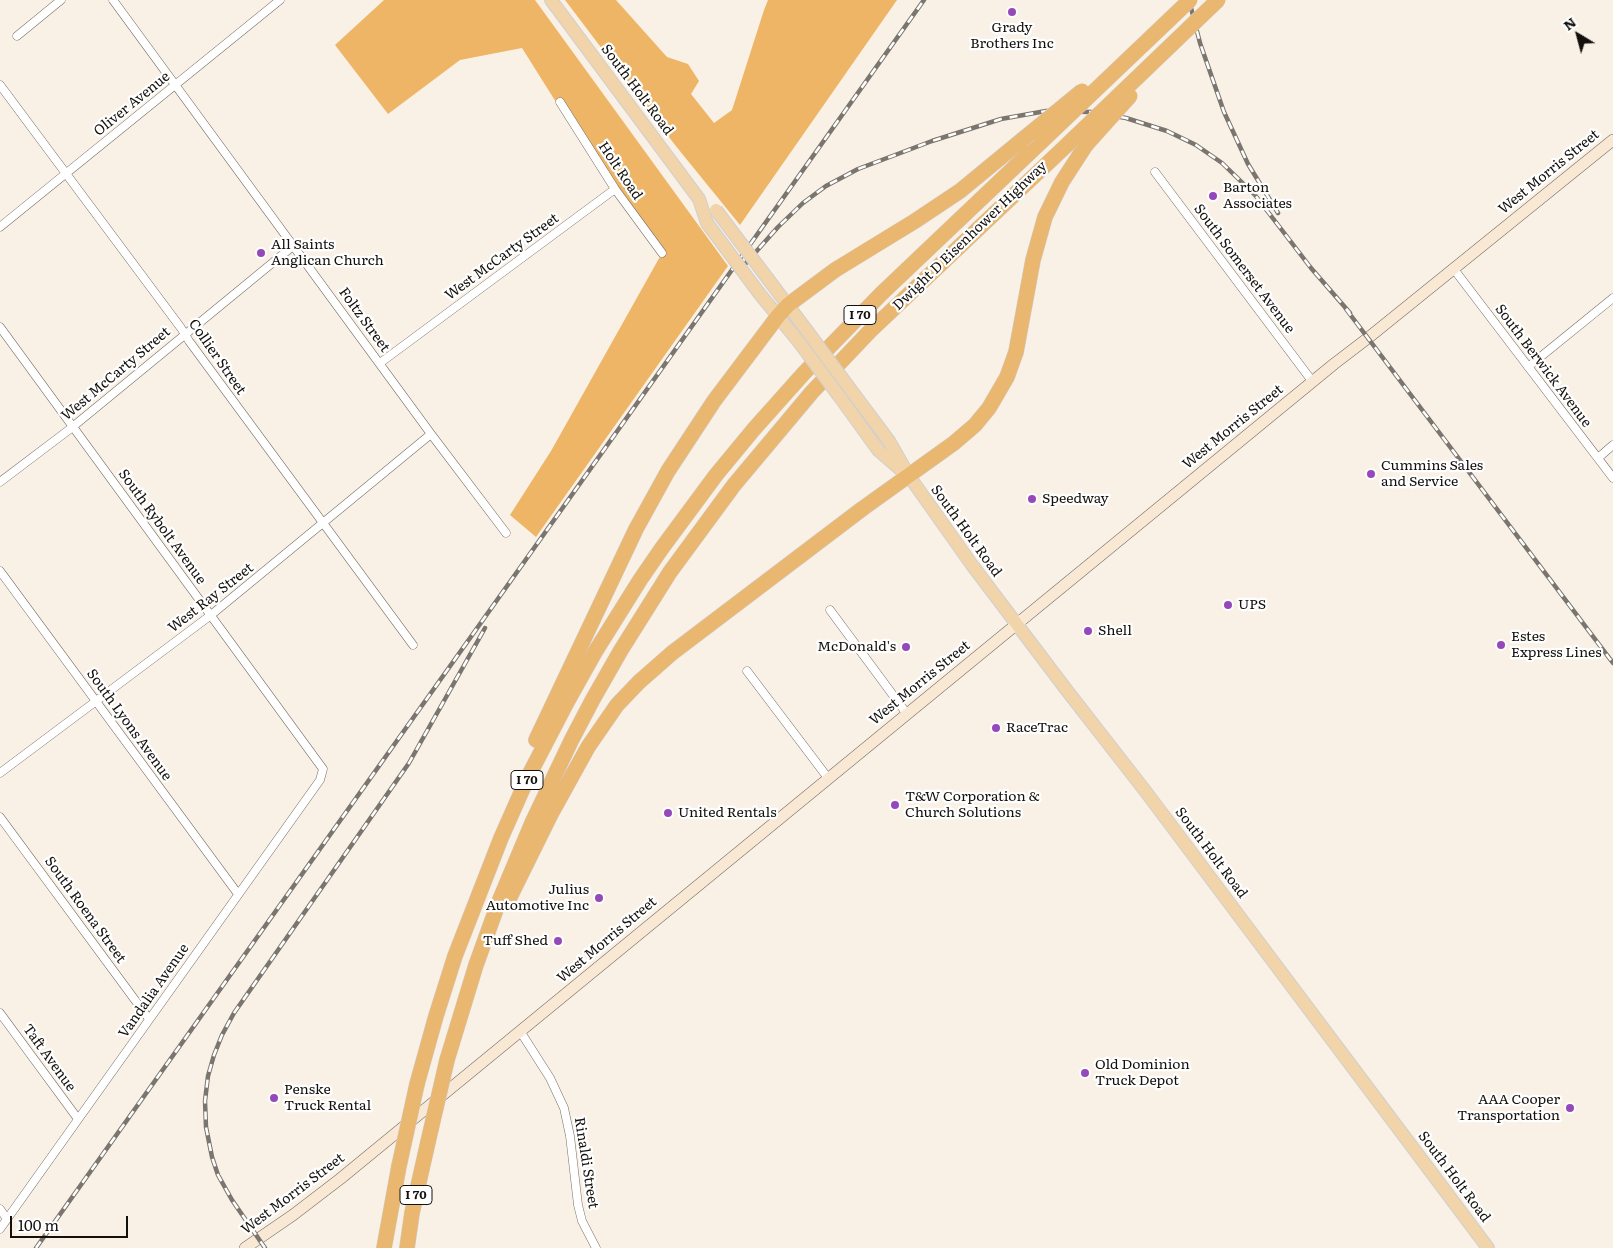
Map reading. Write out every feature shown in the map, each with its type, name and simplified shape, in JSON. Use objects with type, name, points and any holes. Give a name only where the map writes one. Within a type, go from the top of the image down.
[{"type":"highway","name":"Dwight D Eisenhower Highway","points":[[384,1248],[417,1084],[455,956],[501,838],[542,749],[585,668],[645,572],[700,496],[754,429],[823,352],[881,294],[1190,0]]},
{"type":"highway","name":"Dwight D Eisenhower Highway","points":[[407,1248],[412,1213],[447,1060],[476,965],[514,864],[572,738],[631,634],[670,572],[749,466],[812,392],[870,331],[1218,0]]},
{"type":"highway","points":[[501,838],[522,773],[540,729],[636,529],[691,434],[733,374],[783,311],[835,270],[960,191],[1168,21]]},
{"type":"highway","points":[[476,965],[581,758],[602,725],[624,697],[672,653],[862,509],[954,443],[989,408],[1001,388],[1016,352],[1033,260],[1041,228],[1062,182],[1086,145],[1187,30]]},
{"type":"main road","name":"South Holt Road","points":[[551,0],[699,199],[707,223],[760,293],[805,328],[889,441],[909,476],[972,565],[1146,792],[1488,1248]]},
{"type":"main road","name":"West Morris Street","points":[[245,1248],[293,1215],[340,1179],[1312,381],[1613,140]]},
{"type":"main road","name":"South Holt Road","points":[[699,199],[716,210],[768,280],[799,342],[878,450],[909,476]]},
{"type":"street","points":[[17,36],[61,0]]},
{"type":"street","name":"Foltz Street","points":[[112,0],[506,533]]},
{"type":"street","name":"Oliver Avenue","points":[[0,227],[280,0]]},
{"type":"street","name":"Collier Street","points":[[0,85],[413,645]]},
{"type":"street","name":"Holt Road","points":[[560,102],[615,189],[662,253]]},
{"type":"street","name":"South Somerset Avenue","points":[[1155,172],[1312,381]]},
{"type":"street","name":"West McCarty Street","points":[[380,363],[615,189]]},
{"type":"street","name":"West McCarty Street","points":[[0,482],[73,426],[293,246]]},
{"type":"street","name":"South Berwick Avenue","points":[[1453,268],[1613,478]]},
{"type":"street","points":[[1528,367],[1613,298]]},
{"type":"street","name":"South Rybolt Avenue","points":[[0,326],[322,766]]},
{"type":"street","name":"West Ray Street","points":[[0,773],[211,615],[431,434]]},
{"type":"street","points":[[1598,458],[1613,445]]},
{"type":"street","name":"South Lyons Avenue","points":[[0,571],[238,894]]},
{"type":"street","points":[[830,610],[906,714]]},
{"type":"street","points":[[747,671],[828,778]]},
{"type":"street","name":"Vandalia Avenue","points":[[0,1229],[320,780],[323,772],[322,766]]},
{"type":"street","name":"South Roena Street","points":[[0,817],[149,1019]]},
{"type":"street","name":"Taft Avenue","points":[[0,1013],[78,1119]]},
{"type":"street","name":"Rinaldi Street","points":[[520,1031],[550,1078],[564,1108],[570,1136],[575,1188],[582,1222],[596,1248]]},
{"type":"street","points":[[0,1209],[7,1219]]},
{"type":"shaded area","points":[[384,0],[535,0],[728,266],[536,537],[510,515],[551,451],[662,253],[610,188],[522,48],[460,60],[388,114],[335,45]]},
{"type":"shaded area","points":[[565,0],[616,0],[667,57],[688,64],[699,81],[691,94],[714,123],[732,110],[768,0],[897,0],[740,225],[675,145]]},
{"type":"railway","points":[[36,1248],[924,0]]},
{"type":"railway","points":[[1189,0],[1200,43],[1224,112],[1248,164],[1278,213]]},
{"type":"railway","points":[[738,272],[778,227],[803,203],[826,186],[858,169],[932,141],[1001,119],[1046,111],[1091,112],[1126,118],[1167,131],[1196,145],[1222,163],[1255,195],[1311,268],[1350,313]]},
{"type":"railway","points":[[1346,309],[1613,663]]},
{"type":"railway","points":[[265,1248],[232,1200],[218,1175],[212,1157],[206,1127],[205,1101],[208,1076],[214,1055],[234,1013],[409,763],[485,628]]},
{"type":"place","name":"Grady Brothers Inc","points":[[1012,12]]},
{"type":"place","name":"Barton Associates","points":[[1213,196]]},
{"type":"place","name":"All Saints Anglican Church","points":[[261,253]]},
{"type":"place","name":"Cummins Sales and Service","points":[[1371,474]]},
{"type":"place","name":"Speedway","points":[[1032,499]]},
{"type":"place","name":"UPS","points":[[1228,605]]},
{"type":"place","name":"Shell","points":[[1088,631]]},
{"type":"place","name":"Estes Express Lines","points":[[1501,645]]},
{"type":"place","name":"McDonald's","points":[[906,647]]},
{"type":"place","name":"RaceTrac","points":[[996,728]]},
{"type":"place","name":"T&W Corporation & Church Solutions","points":[[895,805]]},
{"type":"place","name":"United Rentals","points":[[668,813]]},
{"type":"place","name":"Julius Automotive Inc","points":[[599,898]]},
{"type":"place","name":"Tuff Shed","points":[[558,941]]},
{"type":"place","name":"Old Dominion Truck Depot","points":[[1085,1073]]},
{"type":"place","name":"Penske Truck Rental","points":[[274,1098]]},
{"type":"place","name":"AAA Cooper Transportation","points":[[1570,1108]]}]
